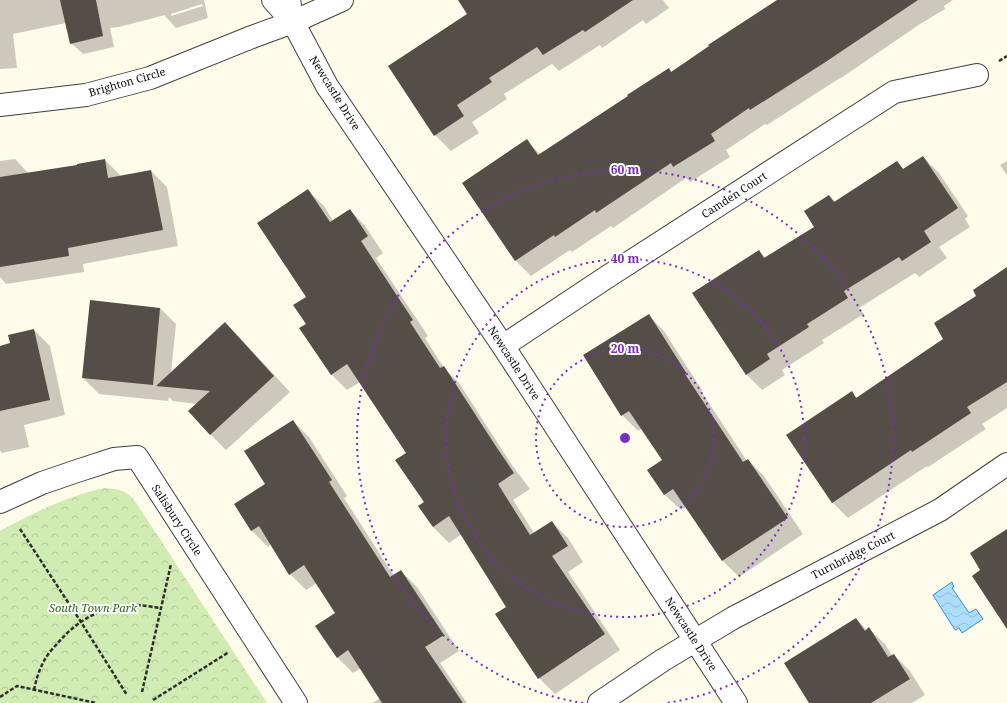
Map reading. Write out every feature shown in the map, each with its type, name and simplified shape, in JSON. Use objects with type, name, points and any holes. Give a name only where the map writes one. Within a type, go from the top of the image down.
[{"type":"street","name":"Newcastle Drive","points":[[273,0],[293,22],[327,86],[503,346],[736,703]]},
{"type":"street","name":"Newcastle Drive","points":[[289,0],[293,22]]},
{"type":"street","name":"Brighton Circle","points":[[0,105],[86,95],[150,78],[293,22],[342,0]]},
{"type":"street","name":"Camden Court","points":[[503,346],[607,277],[894,92],[977,75]]},
{"type":"street","name":"Salisbury Circle","points":[[0,502],[42,483],[77,470],[114,459],[136,457],[296,703]]},
{"type":"street","name":"Turnbridge Court","points":[[599,703],[659,663],[733,618],[940,510],[1007,464]]},
{"type":"path","points":[[20,529],[127,695]]},
{"type":"path","points":[[142,692],[171,564]]},
{"type":"path","points":[[34,690],[44,659],[62,637],[81,622],[106,609],[117,607],[133,605],[161,608]]},
{"type":"path","points":[[153,700],[229,652]]},
{"type":"path","points":[[0,697],[17,686],[96,703]]},
{"type":"green space","name":"South Town Park","points":[[104,488],[121,491],[129,495],[135,501],[267,703],[0,703],[0,531],[64,500]]},
{"type":"water","points":[[952,582],[954,587],[952,588],[969,613],[976,609],[983,619],[962,633],[959,628],[955,630],[933,595]]},
{"type":"building","points":[[60,0],[96,0],[103,36],[70,44]]},
{"type":"building","points":[[458,0],[633,0],[585,32],[583,30],[543,55],[537,47],[489,78],[492,82],[457,105],[464,116],[434,136],[388,66],[467,14]]},
{"type":"building","points":[[777,0],[918,0],[824,63],[750,110],[749,108],[711,134],[715,141],[673,167],[671,163],[596,213],[595,210],[555,237],[554,235],[515,261],[462,183],[527,139],[538,155],[669,68],[671,72],[709,46],[708,45]]},
{"type":"building","points":[[923,156],[958,208],[924,231],[931,242],[902,261],[899,257],[844,291],[848,298],[807,324],[809,327],[767,354],[770,359],[746,375],[692,293],[759,250],[764,258],[814,227],[804,211],[829,195],[834,202],[897,161],[903,169]]},
{"type":"building","points":[[105,159],[108,178],[151,170],[163,230],[68,248],[69,256],[0,267],[0,177]]},
{"type":"building","points":[[308,189],[330,222],[350,209],[368,236],[361,241],[413,320],[410,322],[440,368],[444,366],[514,473],[498,484],[530,535],[552,521],[568,546],[552,556],[605,634],[538,679],[495,614],[506,607],[449,516],[433,527],[418,506],[424,502],[395,460],[406,453],[347,364],[331,375],[299,328],[306,324],[293,305],[306,297],[257,223]]},
{"type":"building","points":[[1007,267],[1007,382],[967,407],[971,413],[912,452],[911,450],[832,503],[786,435],[852,391],[856,398],[943,339],[934,323],[976,296],[973,290]]},
{"type":"building","points":[[90,300],[160,308],[153,385],[82,378]]},
{"type":"building","points":[[649,314],[687,374],[685,374],[743,462],[748,459],[788,518],[722,561],[673,489],[664,495],[647,470],[662,460],[629,411],[621,416],[583,355]]},
{"type":"building","points":[[225,322],[274,376],[210,435],[188,411],[210,391],[156,386]]},
{"type":"building","points":[[34,329],[50,400],[0,411],[0,346],[10,343],[8,335]]},
{"type":"building","points":[[293,420],[332,480],[329,482],[390,577],[401,570],[444,635],[425,647],[463,703],[382,703],[348,650],[337,658],[315,626],[335,613],[304,565],[289,575],[259,526],[251,531],[234,504],[265,484],[244,451]]},
{"type":"building","points":[[1007,529],[1007,629],[972,576],[980,570],[970,553]]},
{"type":"building","points":[[856,618],[865,631],[869,627],[888,657],[894,654],[910,679],[871,703],[809,703],[784,663]]}]
